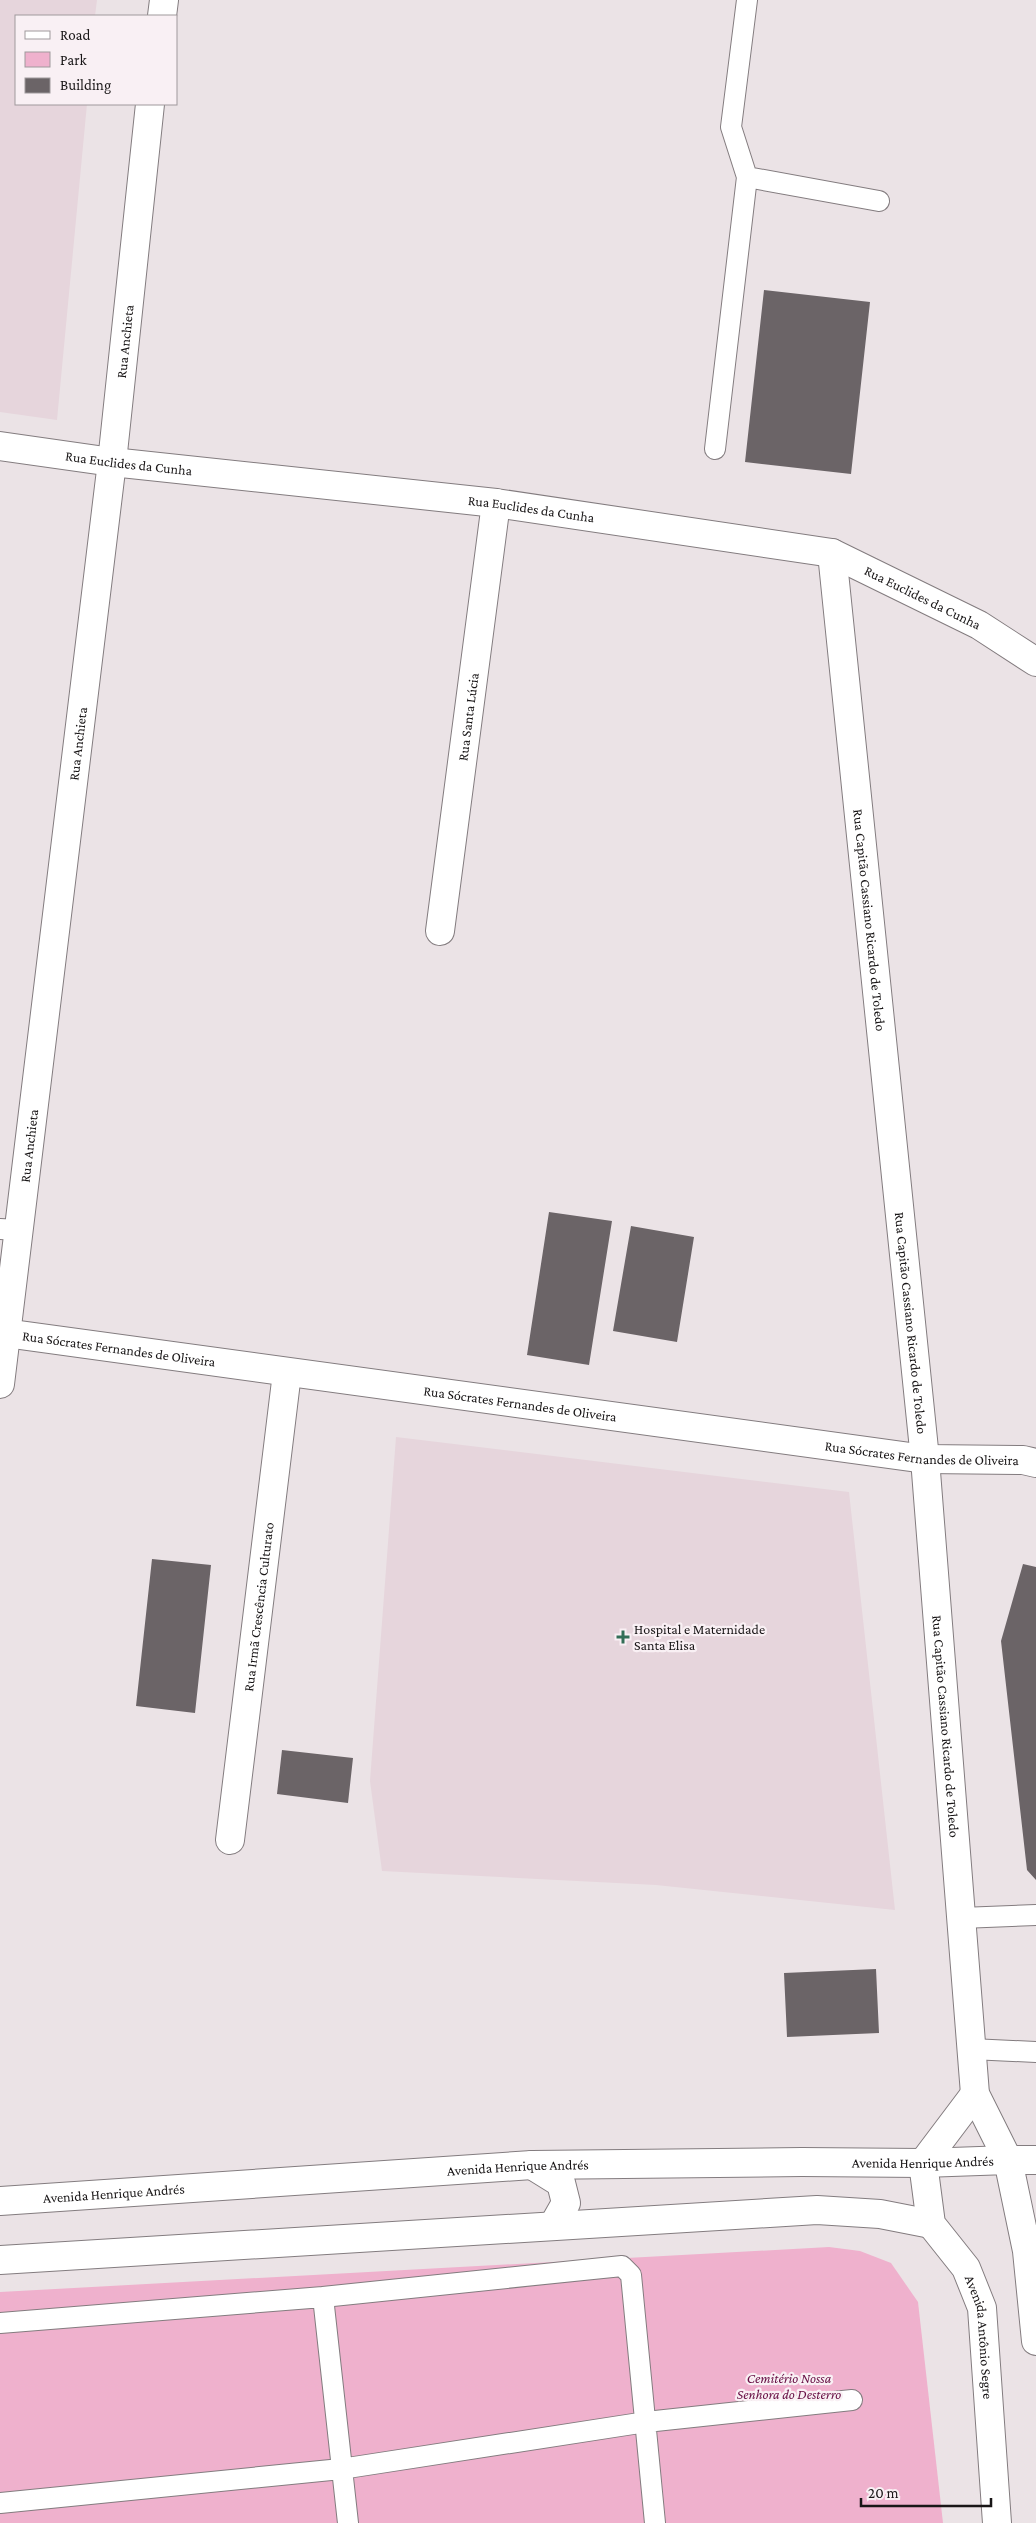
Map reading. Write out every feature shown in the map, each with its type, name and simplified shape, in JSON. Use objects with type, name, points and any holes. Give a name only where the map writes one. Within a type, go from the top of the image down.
[{"type":"street","points":[[162,15],[164,0]]},
{"type":"street","name":"Rua Anchieta","points":[[0,1384],[5,1332],[9,1230],[112,462],[150,105]]},
{"type":"street","name":"Rua Euclides da Cunha","points":[[0,446],[112,462],[496,503],[832,553],[979,625],[1036,662]]},
{"type":"street","name":"Rua Santa Lúcia","points":[[440,931],[496,503]]},
{"type":"street","name":"Rua Capitão Cassiano Ricardo de Toledo","points":[[832,553],[925,1459],[975,2094],[1008,2160]]},
{"type":"street","name":"Rua Sócrates Fernandes de Oliveira","points":[[5,1332],[287,1373],[925,1459],[1024,1460],[1036,1463]]},
{"type":"street","name":"Rua Irmã Crescência Culturato","points":[[230,1840],[287,1373]]},
{"type":"street","points":[[0,2260],[817,2210],[880,2214],[930,2224],[923,2163],[975,2094]]},
{"type":"street","points":[[1008,2160],[1027,2250],[1036,2341]]},
{"type":"street","name":"Avenida Henrique Andrés","points":[[0,2201],[532,2165],[802,2162],[923,2163],[1036,2160]]},
{"type":"street","points":[[532,2165],[561,2183],[566,2203],[553,2226]]},
{"type":"street","name":"Avenida Antônio Segre","points":[[930,2224],[966,2268],[982,2308],[997,2523]]},
{"type":"lane","points":[[714,448],[748,177],[731,127],[747,0]]},
{"type":"lane","points":[[748,177],[879,202]]},
{"type":"lane","points":[[961,1918],[1036,1914]]},
{"type":"lane","points":[[971,2049],[1036,2052]]},
{"type":"lane","points":[[0,2323],[323,2297],[622,2266],[631,2275],[655,2523]]},
{"type":"lane","points":[[323,2297],[348,2523]]},
{"type":"lane","points":[[0,2503],[341,2469],[646,2422],[852,2400]]},
{"type":"shaded area","points":[[0,0],[97,0],[95,15],[15,15],[15,105],[87,105],[57,420],[0,412]]},
{"type":"shaded area","name":"Hospital e Maternidade Santa Elisa","points":[[396,1437],[849,1492],[895,1910],[656,1885],[382,1871],[370,1781]]},
{"type":"green space","name":"Cemitério Nossa Senhora do Desterro","points":[[829,2247],[860,2251],[891,2263],[918,2302],[943,2523],[0,2523],[0,2292]]},
{"type":"building","points":[[764,290],[870,302],[851,474],[745,462]]},
{"type":"building","points":[[549,1212],[612,1221],[589,1365],[527,1355]]},
{"type":"building","points":[[631,1226],[694,1237],[677,1342],[613,1331]]},
{"type":"building","points":[[152,1559],[211,1565],[195,1713],[136,1706]]},
{"type":"building","points":[[1023,1564],[1036,1567],[1036,1880],[1027,1870],[1001,1641]]},
{"type":"building","points":[[282,1750],[353,1758],[348,1803],[277,1794]]},
{"type":"building","points":[[876,1969],[879,2033],[787,2037],[784,1973]]},
{"type":"place","name":"Hospital e Maternidade Santa Elisa","points":[[623,1637]]}]
